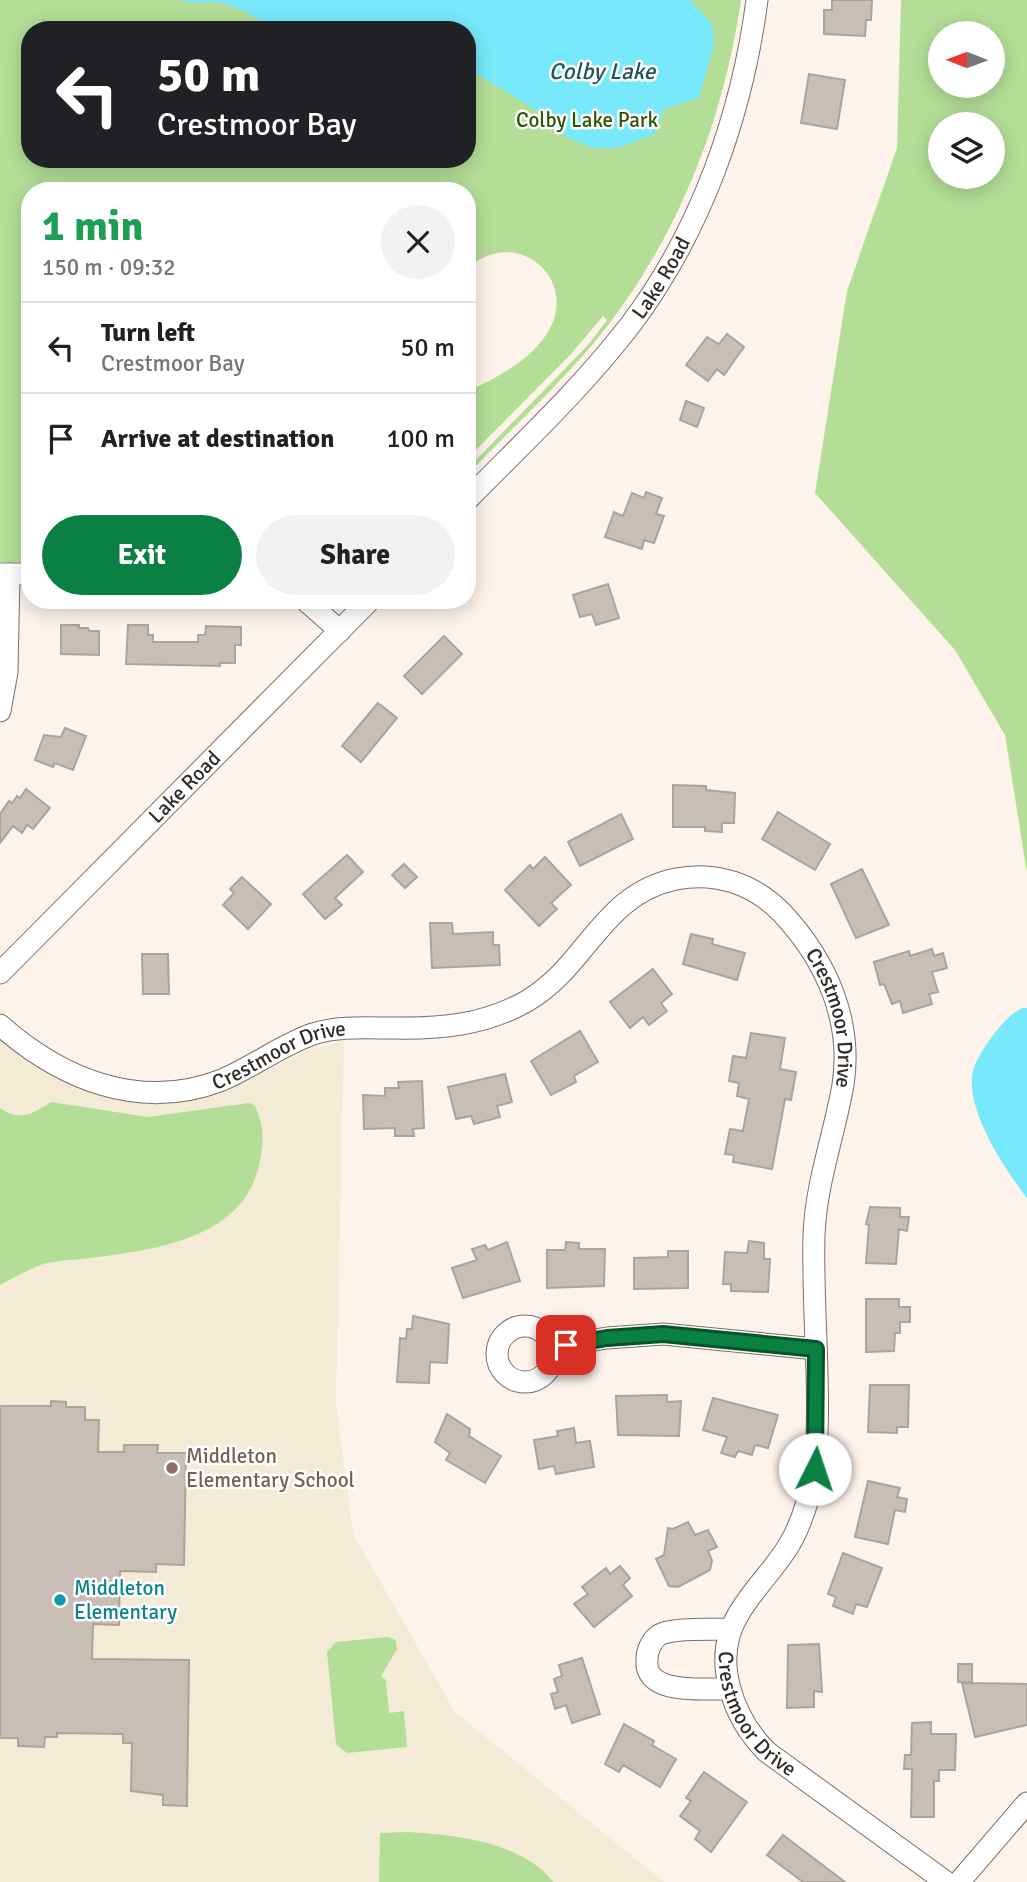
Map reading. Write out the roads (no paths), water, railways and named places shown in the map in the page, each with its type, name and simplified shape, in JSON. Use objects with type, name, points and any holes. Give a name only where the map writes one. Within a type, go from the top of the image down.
[{"type":"street","name":"Lake Road","points":[[476,491],[603,359],[636,317],[668,269],[703,200],[726,137],[745,68],[757,0]]},
{"type":"street","points":[[0,711],[7,672],[13,574]]},
{"type":"street","points":[[315,609],[340,631]]},
{"type":"street","name":"Lake Road","points":[[0,974],[361,609]]},
{"type":"street","name":"Crestmoor Drive","points":[[0,1025],[45,1060],[66,1073],[90,1082],[140,1091],[196,1087],[221,1080],[312,1035],[334,1029],[452,1026],[504,1012],[553,982],[619,905],[636,893],[678,878],[704,876],[730,880],[755,891],[794,926],[824,972],[842,1020],[845,1067],[816,1207],[817,1442],[810,1497],[790,1544],[730,1629],[726,1669],[729,1689],[745,1726],[767,1752],[946,1882]]},
{"type":"street","points":[[552,1347],[607,1338],[663,1334],[816,1349]]},
{"type":"street","points":[[729,1689],[665,1686],[654,1680],[647,1670],[646,1658],[650,1645],[659,1635],[670,1631],[730,1629]]},
{"type":"street","points":[[959,1882],[1027,1803]]},
{"type":"water","name":"Colby Lake","points":[[181,0],[690,0],[712,24],[714,44],[699,98],[664,109],[655,134],[618,148],[593,148],[564,136],[539,112],[476,74],[476,21],[260,21],[229,5],[214,2],[194,3]]},
{"type":"water","points":[[1022,1008],[1027,1008],[1027,1198],[988,1138],[980,1120],[972,1086],[974,1067],[983,1050],[1005,1021]]},
{"type":"place","name":"Middleton Elementary School","points":[[172,1468]]},
{"type":"place","name":"Middleton Elementary","points":[[60,1600]]},
{"type":"park label","name":"Colby Lake Park","points":[[587,120]]}]
